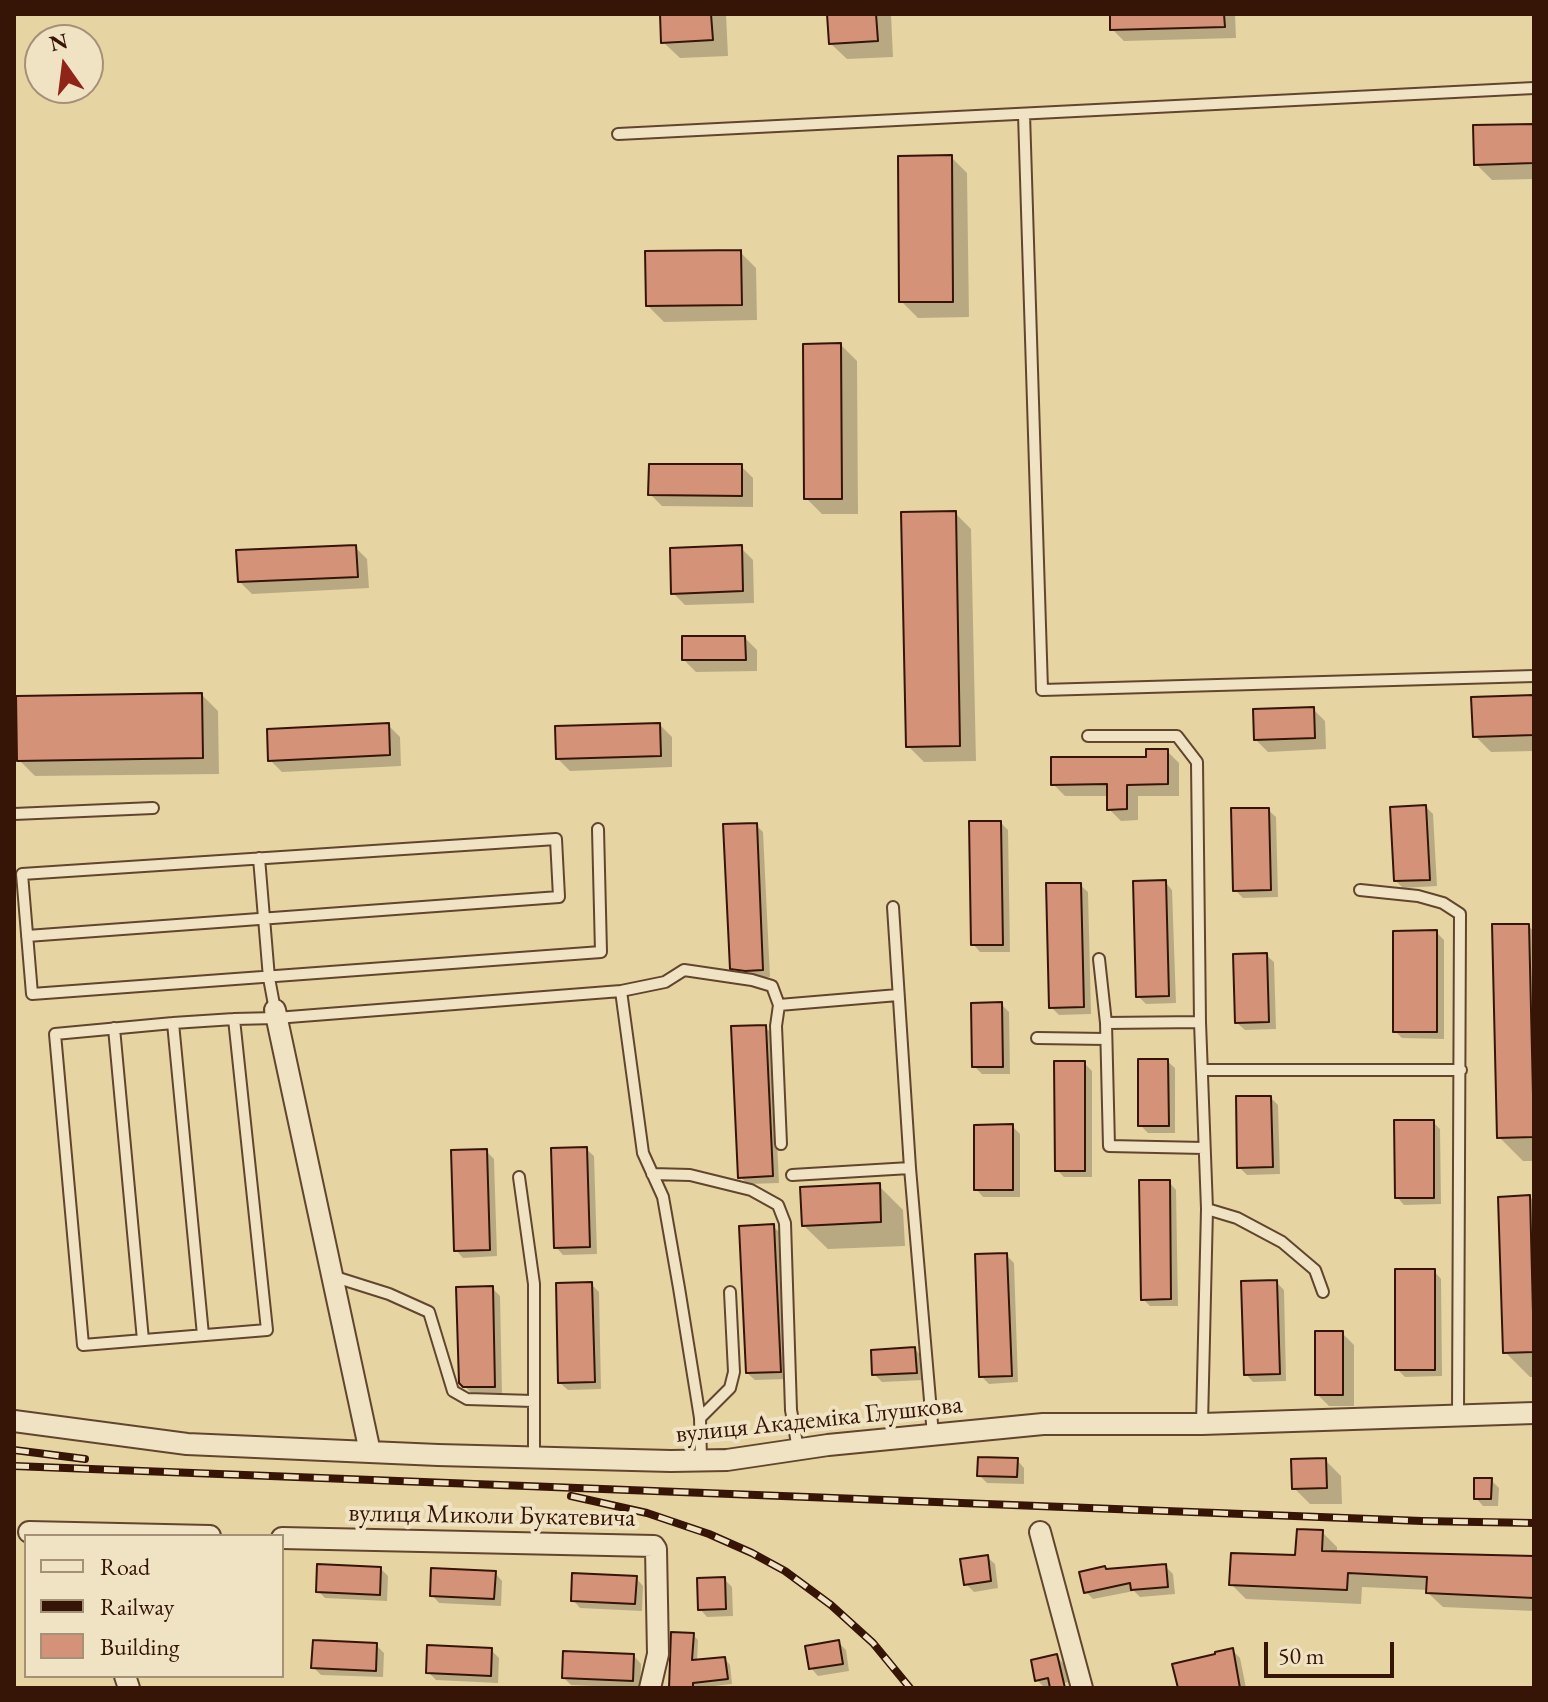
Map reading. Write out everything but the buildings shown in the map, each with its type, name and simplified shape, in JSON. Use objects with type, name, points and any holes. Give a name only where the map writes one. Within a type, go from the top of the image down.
[{"type":"street","points":[[276,1014],[370,1452]]},
{"type":"street","name":"вулиця Академіка Глушкова","points":[[14,1421],[187,1444],[671,1461],[727,1460],[798,1449],[1043,1424],[1202,1424],[1534,1413]]},
{"type":"street","points":[[29,1532],[82,1534]]},
{"type":"street","points":[[1040,1532],[1082,1688]]},
{"type":"street","name":"вулиця Миколи Букатевича","points":[[284,1538],[654,1546],[658,1654],[650,1688]]},
{"type":"lane","points":[[618,134],[1534,88]]},
{"type":"lane","points":[[1024,114],[1042,690],[1534,676]]},
{"type":"lane","points":[[1088,736],[1177,736],[1197,762],[1200,1022],[1207,1209],[1202,1424]]},
{"type":"lane","points":[[14,814],[153,808]]},
{"type":"lane","points":[[27,936],[559,897],[556,839],[22,874],[27,936],[32,994],[601,952],[598,829]]},
{"type":"lane","points":[[259,858],[269,978],[276,1014]]},
{"type":"lane","points":[[1360,890],[1418,896],[1443,903],[1460,914],[1458,1416]]},
{"type":"lane","points":[[893,907],[910,1168],[933,1435]]},
{"type":"lane","points":[[1099,959],[1106,1023],[1109,1146],[1204,1148]]},
{"type":"lane","points":[[234,1019],[267,1330],[83,1345],[55,1034],[276,1014],[621,991],[665,982],[684,970],[752,980],[772,986],[779,1005],[776,1026],[781,1144]]},
{"type":"lane","points":[[621,991],[643,1153],[663,1197],[700,1418],[701,1460]]},
{"type":"lane","points":[[779,1005],[898,995]]},
{"type":"lane","points":[[1106,1023],[1200,1022]]},
{"type":"lane","points":[[173,1023],[203,1335]]},
{"type":"lane","points":[[114,1028],[143,1340]]},
{"type":"lane","points":[[1037,1038],[1106,1039]]},
{"type":"lane","points":[[1202,1070],[1461,1070]]},
{"type":"lane","points":[[792,1175],[910,1168]]},
{"type":"lane","points":[[652,1174],[690,1175],[751,1190],[778,1205],[785,1223],[791,1410],[798,1449]]},
{"type":"lane","points":[[519,1177],[534,1284],[534,1458]]},
{"type":"lane","points":[[1207,1209],[1237,1218],[1282,1242],[1315,1270],[1323,1292]]},
{"type":"lane","points":[[332,1276],[389,1294],[429,1312],[453,1391],[467,1399],[533,1401]]},
{"type":"lane","points":[[700,1418],[730,1388],[734,1372],[730,1292]]},
{"type":"railway","points":[[14,1450],[85,1459]]},
{"type":"railway","points":[[14,1466],[1534,1523]]},
{"type":"railway","points":[[571,1496],[647,1513],[709,1534],[785,1571],[831,1605],[873,1643],[910,1688]]}]
